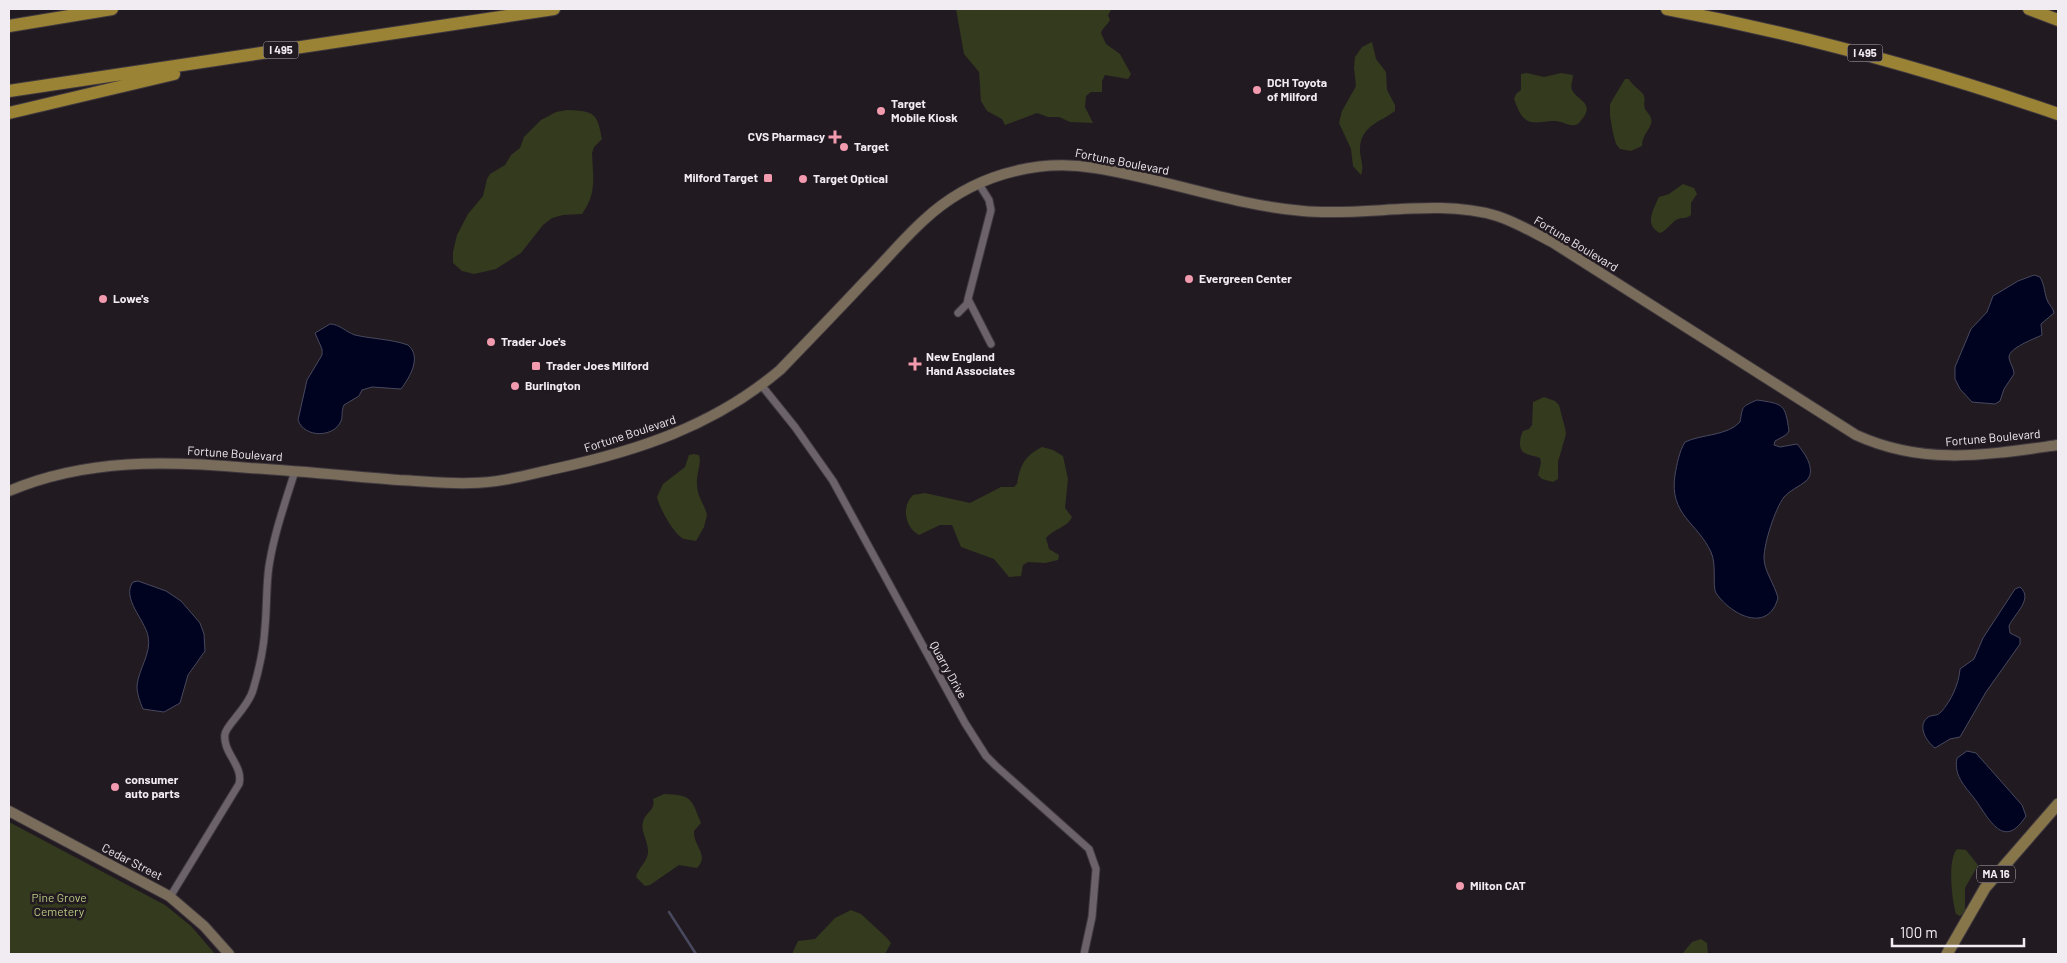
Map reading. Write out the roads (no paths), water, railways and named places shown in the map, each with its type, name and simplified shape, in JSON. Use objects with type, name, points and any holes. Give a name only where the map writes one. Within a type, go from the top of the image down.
[{"type":"highway","points":[[9,26],[112,9]]},
{"type":"highway","name":"I 495","points":[[9,91],[554,9]]},
{"type":"highway","name":"I 495","points":[[1667,9],[1741,23],[1867,54],[1939,74],[2058,114]]},
{"type":"highway","points":[[2029,9],[2058,20]]},
{"type":"highway","points":[[9,113],[267,52]]},
{"type":"main road","name":"Fortune Boulevard","points":[[9,491],[40,479],[69,471],[132,463],[195,464],[472,484],[599,460],[662,440],[698,424],[762,386],[780,370],[924,220],[946,202],[979,184],[1011,171],[1041,165],[1069,164],[1097,168],[1249,204],[1284,210],[1344,212],[1438,209],[1468,210],[1498,216],[1552,242],[1856,435],[1875,444],[1914,453],[1951,456],[2058,445]]},
{"type":"main road","name":"MA 16","points":[[1947,954],[1985,888],[2058,804]]},
{"type":"main road","name":"Cedar Street","points":[[9,811],[170,897],[204,926],[229,954]]},
{"type":"street","points":[[958,313],[967,304],[991,210],[989,200],[979,184]]},
{"type":"street","points":[[968,299],[991,344]]},
{"type":"street","name":"Quarry Drive","points":[[762,386],[795,427],[833,481],[965,723],[986,756],[1008,778],[1071,831],[1089,849],[1096,869],[1092,917],[1084,954]]},
{"type":"street","points":[[170,897],[218,816],[237,790],[240,780],[224,735],[226,729],[244,709],[253,691],[265,630],[269,567],[277,526],[295,471]]},
{"type":"water","points":[[2034,275],[2042,280],[2048,302],[2054,313],[2041,324],[2042,335],[2017,347],[2010,354],[2009,358],[2014,374],[2004,389],[2000,401],[1995,404],[1972,402],[1960,389],[1955,379],[1955,367],[1971,329],[1987,312],[1993,296],[2018,281]]},
{"type":"water","points":[[330,324],[336,325],[355,335],[395,341],[408,345],[414,355],[414,361],[411,373],[401,389],[372,387],[362,390],[359,396],[344,405],[342,419],[337,427],[332,431],[319,434],[306,430],[298,420],[307,380],[322,355],[322,349],[315,333]]},
{"type":"water","points":[[1757,400],[1778,404],[1782,407],[1786,415],[1789,431],[1786,435],[1775,441],[1774,445],[1780,447],[1797,444],[1809,462],[1810,467],[1809,477],[1806,481],[1784,497],[1768,535],[1764,563],[1778,598],[1773,609],[1766,616],[1758,618],[1740,614],[1716,593],[1714,586],[1714,563],[1711,552],[1680,509],[1674,489],[1677,462],[1685,442],[1735,427],[1740,422],[1744,408]]},
{"type":"water","points":[[138,581],[166,591],[181,601],[200,623],[204,634],[205,651],[188,675],[180,703],[164,712],[143,709],[138,692],[138,680],[147,655],[149,642],[146,630],[130,595],[130,588],[133,582]]},
{"type":"water","points":[[2020,587],[2024,592],[2024,601],[2009,626],[2010,633],[2020,638],[2020,644],[1986,692],[1960,737],[1950,739],[1935,748],[1924,734],[1924,722],[1929,717],[1939,714],[1945,708],[1956,686],[1960,669],[1974,659],[1983,638],[2015,589]]},
{"type":"water","points":[[1967,751],[1976,753],[2022,805],[2026,816],[2011,831],[2005,832],[1993,824],[1959,777],[1956,765],[1957,758]]},
{"type":"waterway","points":[[669,912],[696,954]]},
{"type":"place","name":"DCH Toyota of Milford","points":[[1257,90]]},
{"type":"place","name":"Target Mobile Kiosk","points":[[881,111]]},
{"type":"place","name":"CVS Pharmacy","points":[[835,137]]},
{"type":"place","name":"Target","points":[[844,147]]},
{"type":"place","name":"Milford Target","points":[[768,178]]},
{"type":"place","name":"Target Optical","points":[[803,179]]},
{"type":"place","name":"Evergreen Center","points":[[1189,279]]},
{"type":"place","name":"Lowe's","points":[[103,299]]},
{"type":"place","name":"Trader Joe's","points":[[491,342]]},
{"type":"place","name":"New England Hand Associates","points":[[915,364]]},
{"type":"place","name":"Trader Joes Milford","points":[[536,366]]},
{"type":"place","name":"Burlington","points":[[515,386]]},
{"type":"place","name":"consumer auto parts","points":[[115,787]]},
{"type":"place","name":"Milton CAT","points":[[1460,886]]},
{"type":"park label","name":"Pine Grove Cemetery","points":[[59,905]]}]
